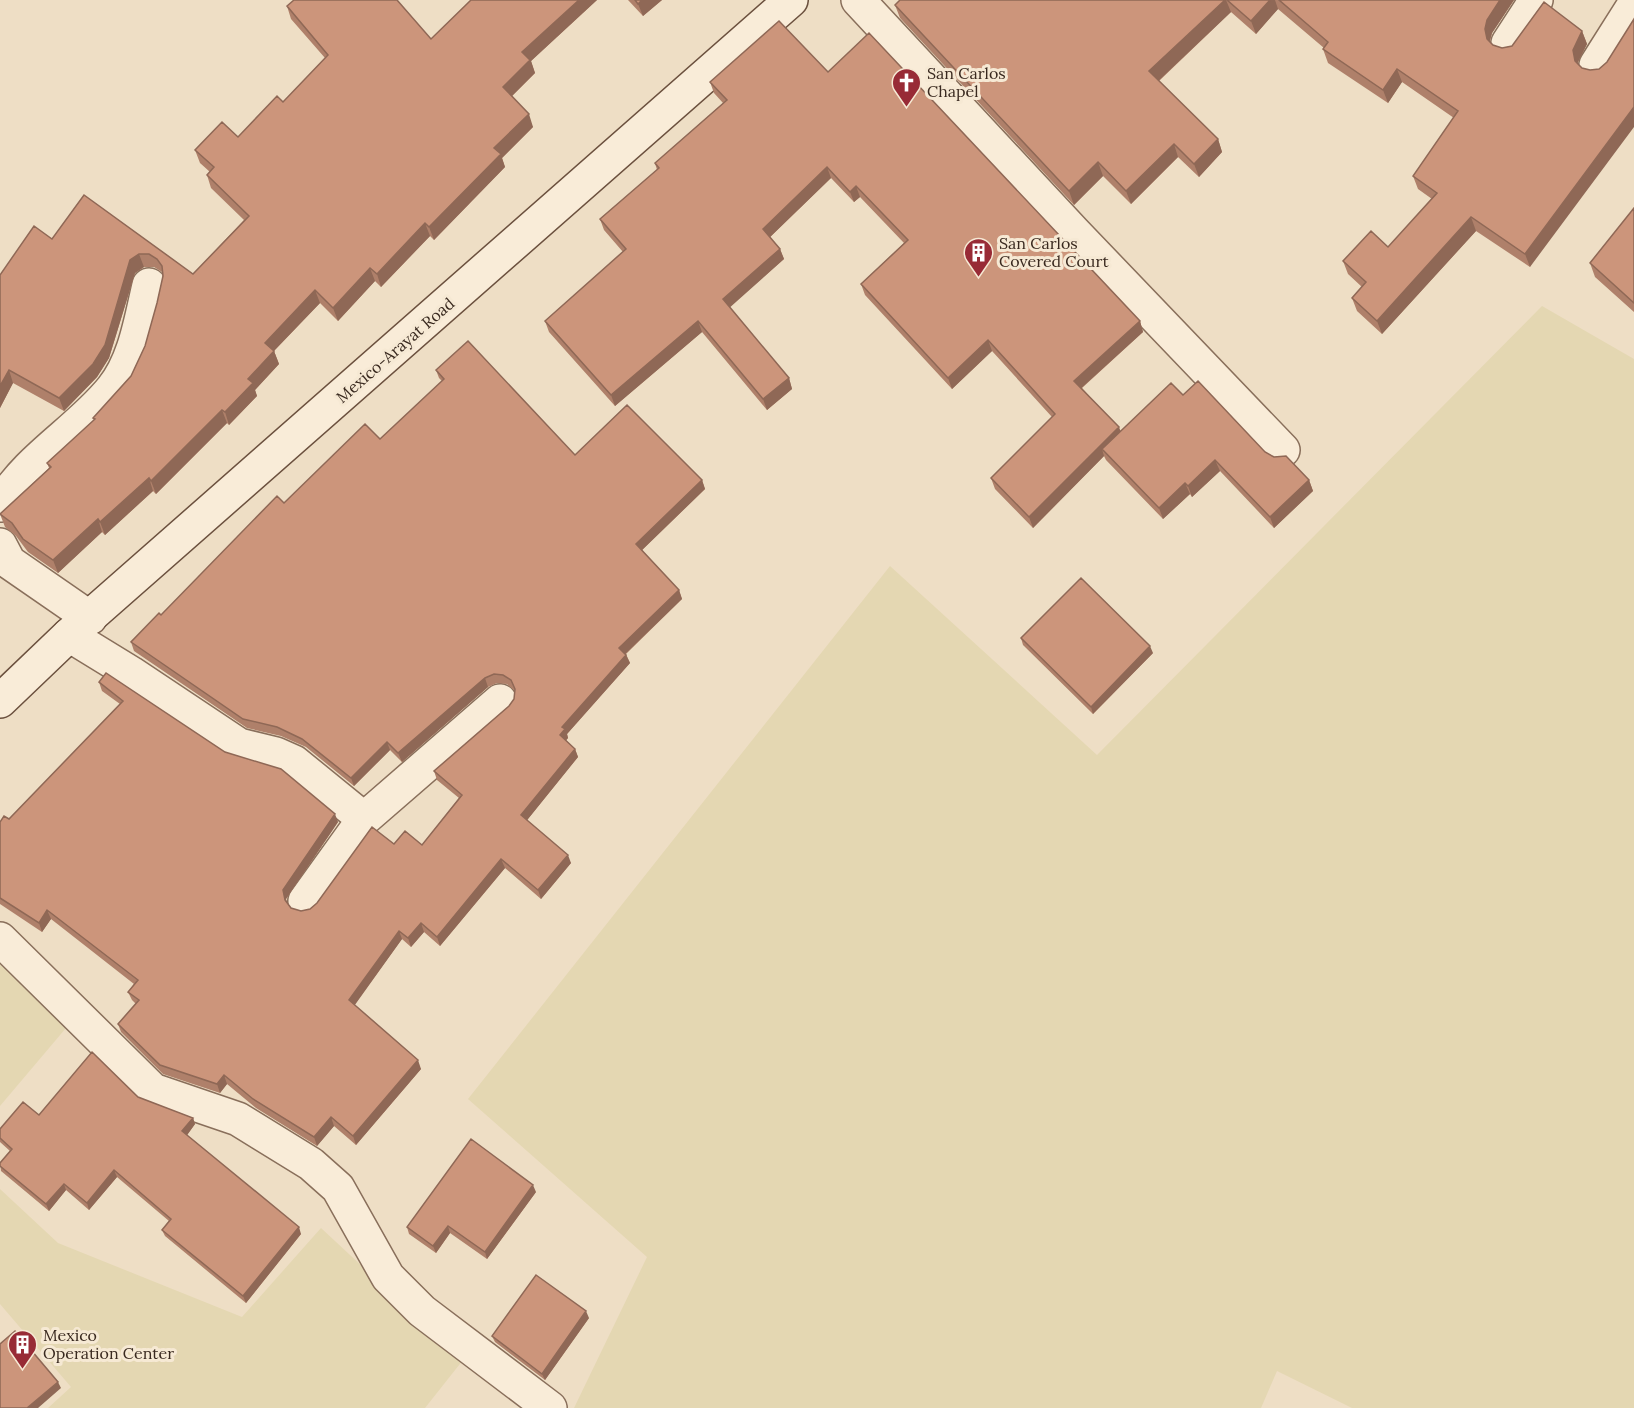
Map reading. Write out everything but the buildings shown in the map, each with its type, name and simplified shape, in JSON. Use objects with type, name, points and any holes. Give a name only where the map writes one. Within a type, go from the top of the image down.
[{"type":"street","name":"Mexico-Arayat Road","points":[[0,701],[80,627],[791,0]]},
{"type":"street","points":[[858,0],[1283,450]]},
{"type":"street","points":[[1508,43],[1536,0]]},
{"type":"street","points":[[1596,65],[1634,5]]},
{"type":"street","points":[[0,505],[8,492],[42,452],[84,418],[114,388],[130,357],[149,285]]},
{"type":"street","points":[[0,545],[9,562],[131,673],[239,745],[276,753],[294,762],[364,819]]},
{"type":"street","points":[[305,901],[364,819],[500,701]]},
{"type":"street","points":[[0,939],[153,1090],[238,1119],[311,1164],[339,1188],[388,1277],[422,1311],[550,1408]]},
{"type":"shaded area","points":[[1542,306],[1634,359],[1634,1408],[1352,1408],[1277,1371],[1261,1408],[574,1408],[647,1257],[468,1099],[890,566],[1097,755]]},
{"type":"shaded area","points":[[0,964],[66,1028],[0,1106]]},
{"type":"shaded area","points":[[0,1189],[58,1243],[242,1317],[321,1228],[463,1360],[425,1408],[48,1408],[71,1387],[0,1304]]},
{"type":"place","name":"San Carlos Chapel","points":[[906,108]]},
{"type":"place","name":"San Carlos Covered Court","points":[[978,278]]},
{"type":"place","name":"Mexico Operation Center","points":[[22,1370]]}]
